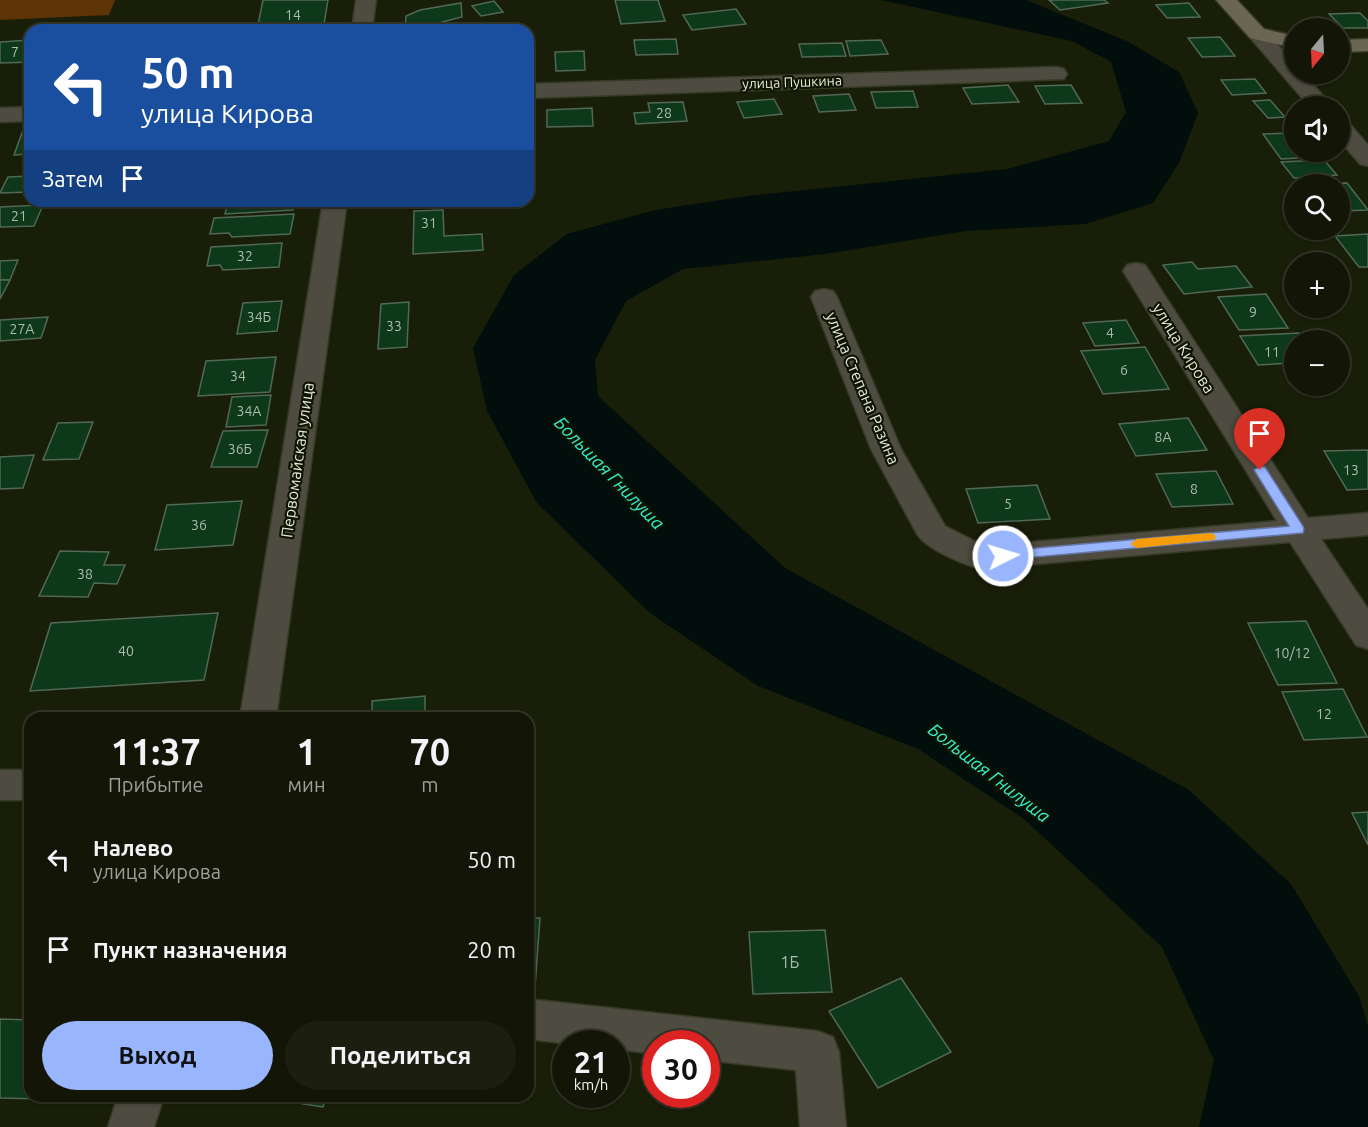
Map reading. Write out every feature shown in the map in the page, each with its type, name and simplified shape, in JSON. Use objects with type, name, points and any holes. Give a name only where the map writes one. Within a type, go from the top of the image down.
[{"type":"main road","points":[[1226,0],[1257,34],[1284,40]]},
{"type":"main road","points":[[1350,46],[1368,45]]},
{"type":"street","points":[[363,24],[366,0]]},
{"type":"street","points":[[1257,34],[1313,96]]},
{"type":"street","name":"улица Пушкина","points":[[534,91],[1056,74]]},
{"type":"street","points":[[0,116],[24,114]]},
{"type":"street","points":[[1350,138],[1368,159]]},
{"type":"street","name":"Первомайская улица","points":[[259,712],[334,207]]},
{"type":"street","name":"улица Кирова","points":[[1136,271],[1368,636]]},
{"type":"street","name":"улица Степана Разина","points":[[824,297],[886,449],[933,534],[980,558],[1368,524]]},
{"type":"street","points":[[0,785],[24,785]]},
{"type":"street","points":[[534,1020],[818,1052],[823,1127]]},
{"type":"street","points":[[131,1127],[139,1102]]},
{"type":"shaded area","points":[[0,0],[115,0],[109,15],[0,20]]},
{"type":"water","name":"Большая Гнилуша","points":[[881,0],[1026,0],[1129,42],[1179,72],[1198,113],[1179,163],[1153,203],[1086,224],[966,231],[825,254],[683,269],[626,301],[595,360],[598,396],[785,568],[1189,790],[1291,884],[1359,996],[1368,1026],[1368,1127],[1199,1127],[1214,1060],[1162,947],[1024,819],[918,749],[758,686],[650,613],[537,503],[487,411],[473,348],[514,275],[567,234],[655,210],[748,196],[1007,169],[1109,141],[1126,112],[1111,62],[1072,41]]},
{"type":"building","points":[[263,0],[328,0],[324,24],[258,24]]},
{"type":"building","points":[[615,0],[658,0],[665,21],[621,24]]},
{"type":"building","points":[[1049,0],[1104,0],[1108,3],[1060,10]]},
{"type":"building","points":[[494,1],[503,12],[481,16],[472,6]]},
{"type":"building","points":[[461,3],[462,17],[442,22],[442,24],[405,24],[406,16],[420,10]]},
{"type":"building","points":[[1189,3],[1200,17],[1167,18],[1156,5]]},
{"type":"building","points":[[736,9],[746,24],[692,30],[683,15]]},
{"type":"building","points":[[1360,13],[1368,21],[1368,28],[1350,28],[1350,18],[1333,18],[1329,14]]},
{"type":"building","points":[[1220,37],[1235,56],[1202,57],[1188,38]]},
{"type":"building","points":[[676,39],[678,54],[636,55],[634,40]]},
{"type":"building","points":[[24,40],[24,62],[0,63],[0,42]]},
{"type":"building","points":[[881,40],[888,54],[850,56],[846,41]]},
{"type":"building","points":[[842,43],[846,56],[802,57],[799,44]]},
{"type":"building","points":[[584,51],[585,70],[556,71],[555,52]]},
{"type":"building","points":[[1255,79],[1266,93],[1232,95],[1221,80]]},
{"type":"building","points":[[1008,85],[1019,102],[972,104],[963,88]]},
{"type":"building","points":[[1071,85],[1082,103],[1045,104],[1035,86]]},
{"type":"building","points":[[913,91],[918,107],[876,108],[871,92]]},
{"type":"building","points":[[849,94],[856,110],[819,112],[813,96]]},
{"type":"building","points":[[774,99],[782,114],[744,118],[737,102]]},
{"type":"building","points":[[1270,100],[1284,117],[1268,118],[1253,101]]},
{"type":"building","points":[[683,102],[687,121],[636,124],[634,113],[650,112],[648,103]]},
{"type":"building","points":[[592,108],[593,126],[547,127],[547,110]]},
{"type":"building","points":[[24,128],[24,154],[14,155]]},
{"type":"building","points":[[1284,133],[1284,159],[1281,159],[1263,134]]},
{"type":"building","points":[[1281,162],[1326,162],[1336,174],[1291,174]]},
{"type":"building","points":[[24,176],[24,192],[0,193],[8,177]]},
{"type":"building","points":[[1350,187],[1368,210],[1350,211]]},
{"type":"building","points":[[0,207],[42,207],[34,226],[0,227]]},
{"type":"building","points":[[227,207],[294,207],[293,210],[225,214]]},
{"type":"building","points":[[443,210],[444,236],[482,234],[483,250],[413,254],[414,211]]},
{"type":"building","points":[[294,214],[290,234],[232,237],[229,233],[210,234],[214,218]]},
{"type":"building","points":[[1368,234],[1368,267],[1359,267],[1350,252],[1347,252],[1338,240],[1350,240],[1350,235]]},
{"type":"building","points":[[282,243],[279,267],[223,270],[220,265],[207,266],[211,247]]},
{"type":"building","points":[[18,260],[10,280],[0,280],[0,261]]},
{"type":"building","points":[[1192,262],[1198,269],[1236,266],[1252,287],[1184,294],[1163,265]]},
{"type":"building","points":[[0,280],[10,280],[0,299]]},
{"type":"building","points":[[1266,294],[1288,328],[1239,330],[1218,297]]},
{"type":"building","points":[[282,301],[277,331],[237,334],[243,303]]},
{"type":"building","points":[[409,302],[407,347],[378,349],[381,304]]},
{"type":"building","points":[[48,317],[41,338],[0,341],[0,320]]},
{"type":"building","points":[[1126,320],[1139,343],[1095,346],[1083,323]]},
{"type":"building","points":[[1284,334],[1284,363],[1258,365],[1240,336]]},
{"type":"building","points":[[1145,347],[1169,389],[1103,394],[1081,351]]},
{"type":"building","points":[[276,357],[270,392],[198,396],[206,361]]},
{"type":"building","points":[[271,395],[266,425],[226,427],[232,397]]},
{"type":"building","points":[[1188,418],[1207,450],[1136,456],[1119,424]]},
{"type":"building","points":[[93,422],[79,459],[43,460],[58,423]]},
{"type":"building","points":[[268,430],[257,467],[211,467],[223,431]]},
{"type":"building","points":[[1368,450],[1368,489],[1347,490],[1324,451]]},
{"type":"building","points":[[34,455],[23,488],[0,489],[0,457]]},
{"type":"building","points":[[1216,471],[1233,504],[1172,507],[1156,474]]},
{"type":"building","points":[[1037,485],[1050,519],[978,523],[966,489]]},
{"type":"building","points":[[242,501],[233,545],[155,550],[167,505]]},
{"type":"building","points":[[60,551],[109,552],[104,565],[125,565],[117,584],[94,583],[88,597],[39,596]]},
{"type":"building","points":[[218,613],[204,680],[30,691],[51,623]]},
{"type":"building","points":[[1306,621],[1337,683],[1278,685],[1248,623]]},
{"type":"building","points":[[1343,689],[1367,737],[1304,740],[1282,692]]},
{"type":"building","points":[[425,696],[425,712],[372,712],[372,701]]},
{"type":"building","points":[[1368,812],[1368,845],[1352,813]]},
{"type":"building","points":[[534,918],[540,918],[535,987]]},
{"type":"building","points":[[825,930],[832,992],[753,994],[749,932]]},
{"type":"building","points":[[901,978],[951,1052],[878,1088],[829,1011]]},
{"type":"building","points":[[0,1019],[24,1020],[24,1099],[0,1098]]},
{"type":"building","points":[[291,1102],[324,1102],[323,1107]]},
{"type":"slow traffic","points":[[1137,544],[1210,537]]},
{"type":"route","points":[[1003,556],[1298,529],[1260,470]]}]
